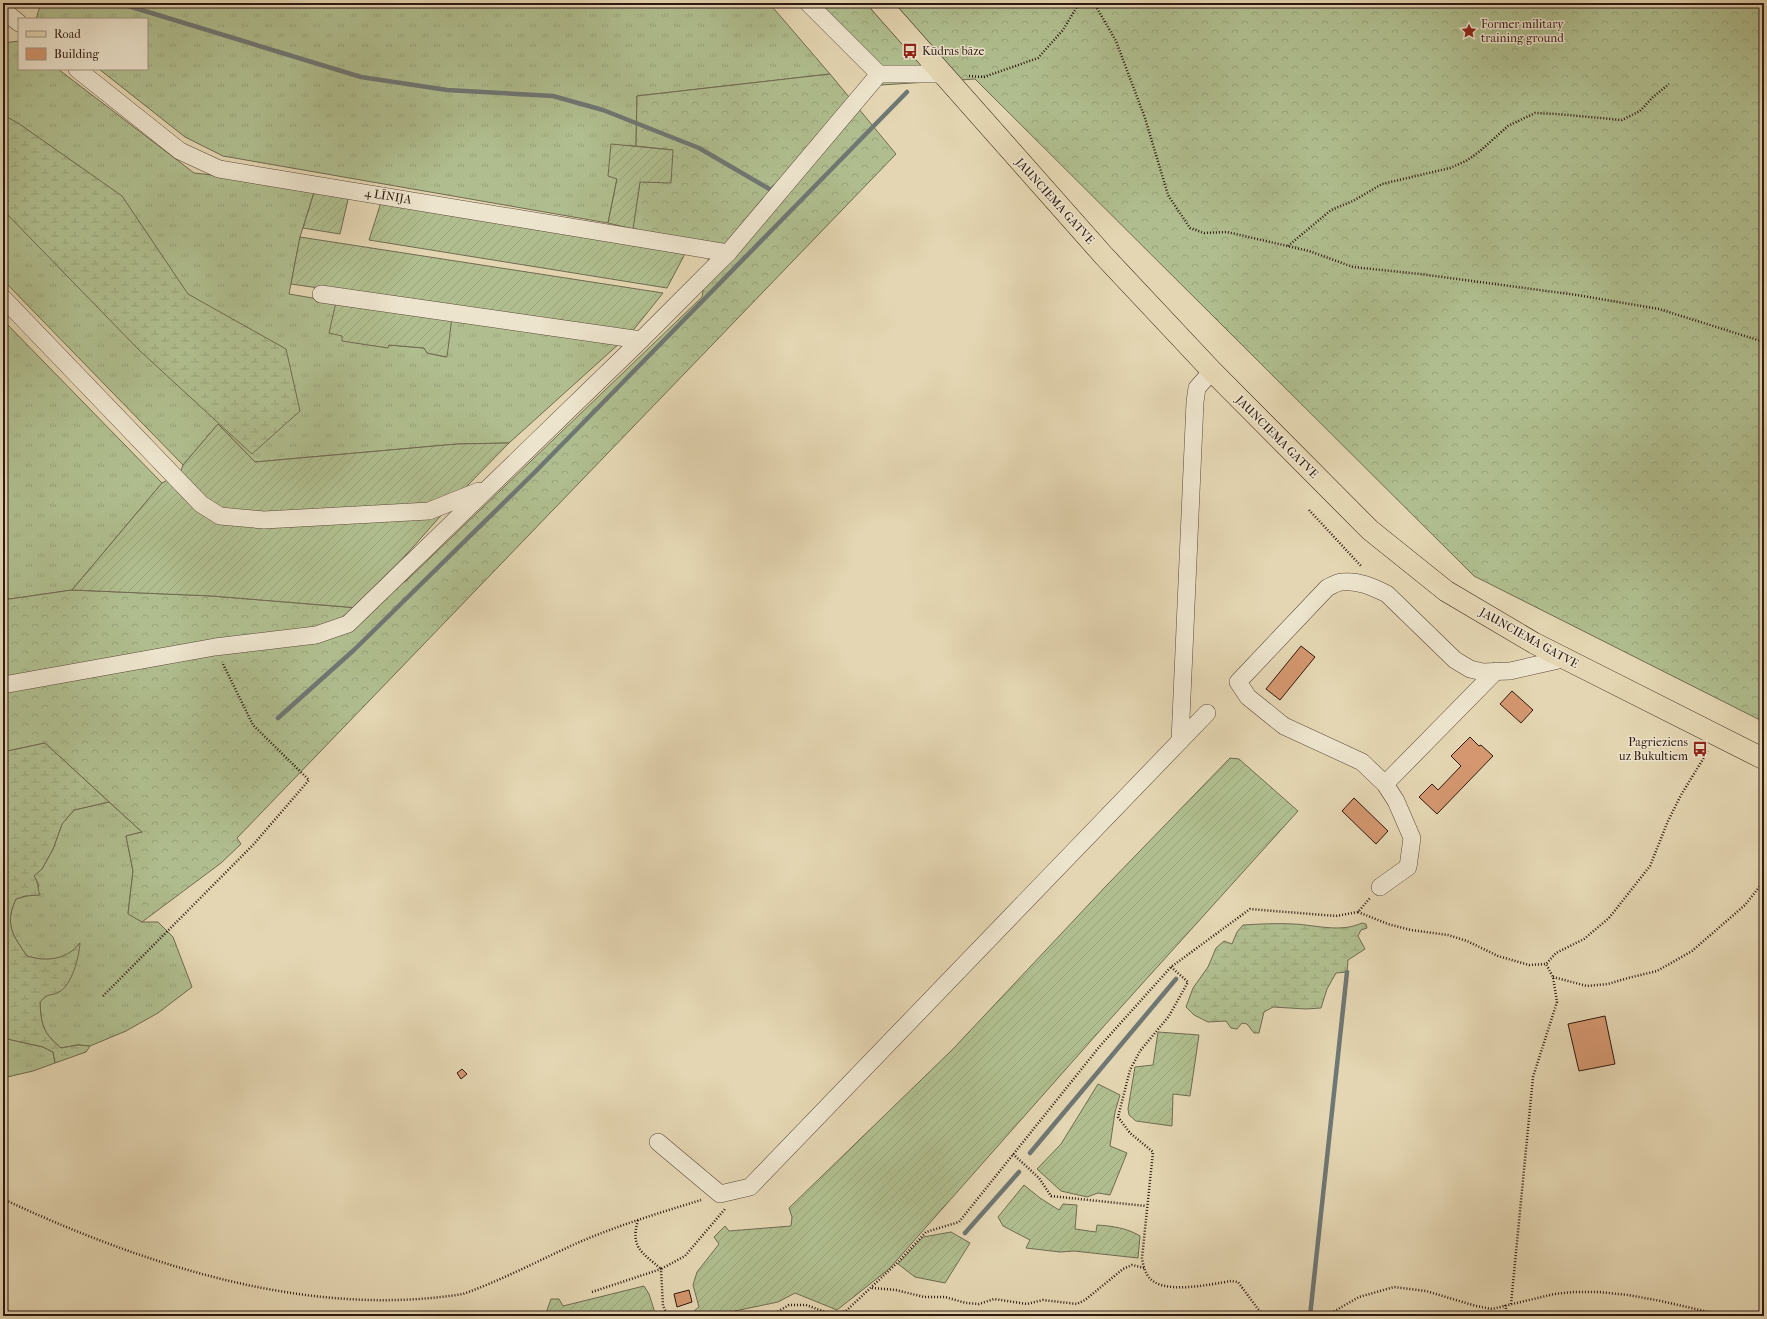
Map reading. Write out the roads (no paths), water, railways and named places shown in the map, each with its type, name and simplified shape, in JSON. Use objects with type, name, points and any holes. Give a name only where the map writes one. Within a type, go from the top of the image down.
[{"type":"main road","name":"JAUNCIEMA GATVE","points":[[880,3],[1104,256],[1212,371],[1370,530],[1446,591],[1563,659],[1764,759]]},
{"type":"street","points":[[808,3],[879,74],[942,74]]},
{"type":"street","points":[[3,10],[18,22]]},
{"type":"street","name":"4 LĪNIJA","points":[[78,70],[180,150],[219,169],[728,253]]},
{"type":"street","points":[[3,685],[215,647],[316,635],[348,624],[641,340],[728,253],[879,74]]},
{"type":"street","points":[[322,294],[641,340]]},
{"type":"street","points":[[3,298],[201,504],[220,516],[264,520],[429,511],[487,488]]},
{"type":"street","points":[[1180,741],[1188,401],[1212,371]]},
{"type":"street","points":[[1380,887],[1408,867],[1412,838],[1396,801],[1385,784],[1362,762],[1284,726],[1248,697],[1238,682],[1327,588],[1341,582],[1363,584],[1380,591],[1401,607],[1455,660],[1470,669],[1483,672],[1510,671],[1563,659]]},
{"type":"street","points":[[1385,784],[1496,671]]},
{"type":"street","points":[[658,1142],[720,1194],[750,1187],[1207,713]]},
{"type":"waterway","points":[[123,3],[125,5],[361,77],[447,90],[553,96],[603,110],[699,148],[771,190],[774,187]]},
{"type":"waterway","points":[[278,718],[354,650],[535,472],[907,92]]},
{"type":"waterway","points":[[1310,1316],[1347,972]]},
{"type":"waterway","points":[[1030,1153],[1176,979]]},
{"type":"waterway","points":[[965,1233],[1019,1172]]},
{"type":"place","name":"Former military training ground","points":[[1469,31]]},
{"type":"place","name":"Kūdras bāze","points":[[910,51]]},
{"type":"place","name":"Pagrieziens uz Bukultiem","points":[[1700,749]]}]
